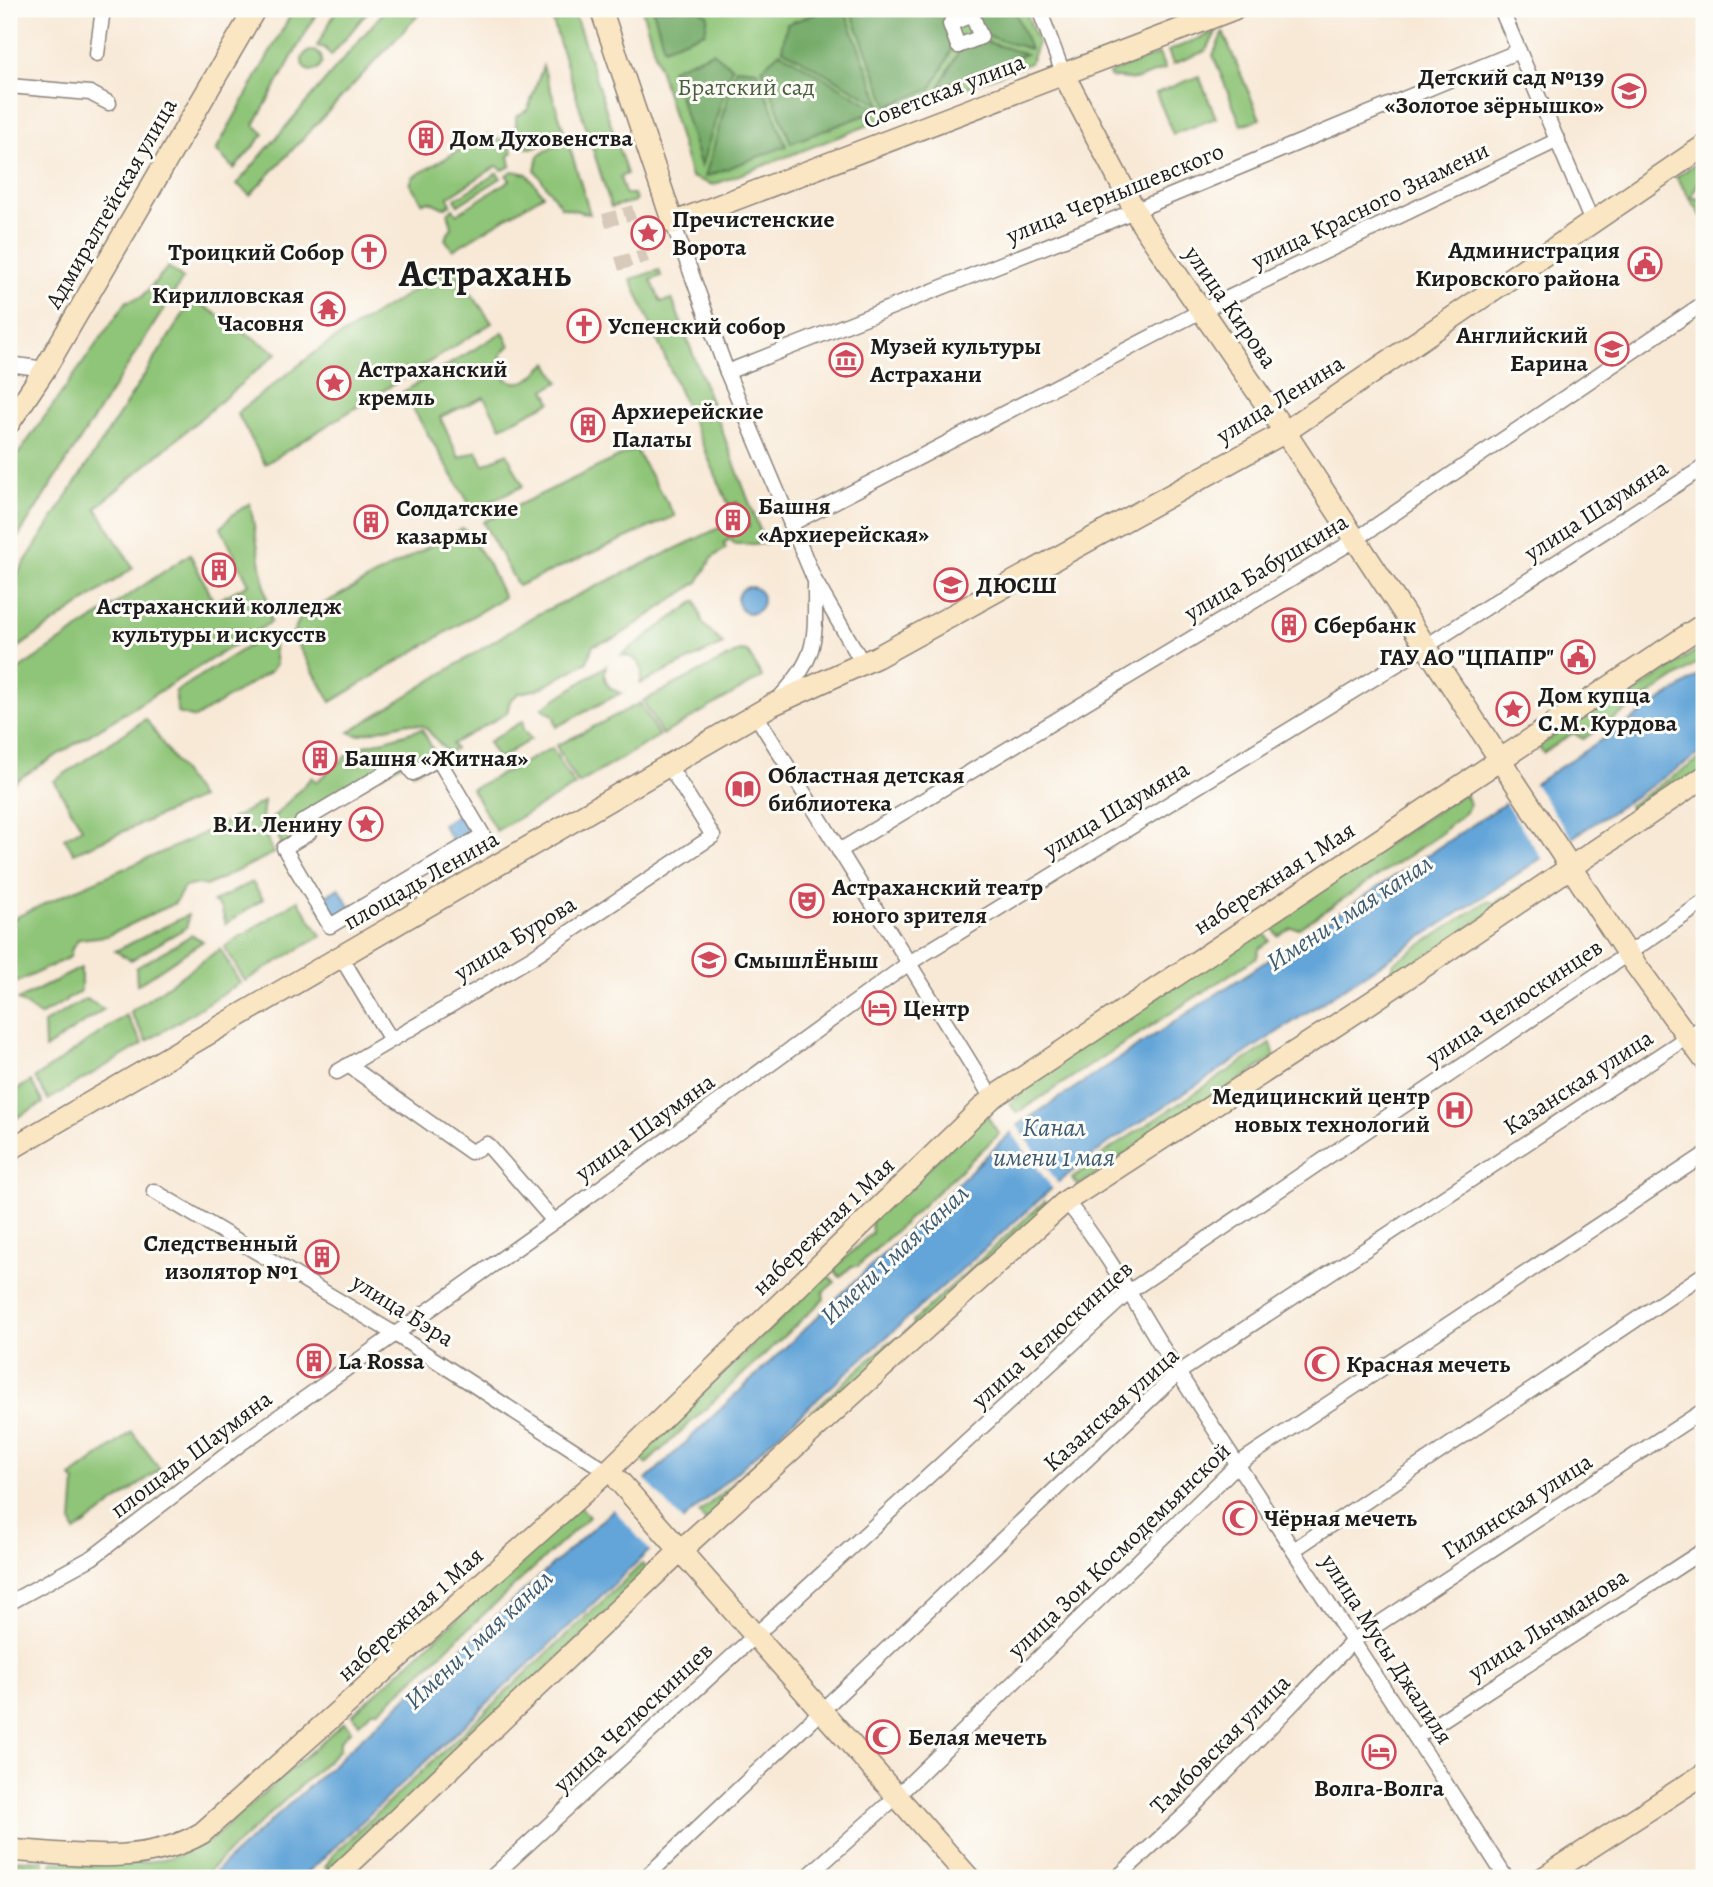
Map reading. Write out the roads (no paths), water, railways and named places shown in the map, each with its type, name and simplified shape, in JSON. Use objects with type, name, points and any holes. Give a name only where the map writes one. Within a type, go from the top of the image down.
[{"type":"main road","name":"Адмиралтейская улица","points":[[9,423],[45,369],[255,9]]},
{"type":"main road","points":[[601,9],[673,223]]},
{"type":"main road","name":"Советская улица","points":[[673,223],[1234,9]]},
{"type":"main road","name":"улица Кирова","points":[[1063,73],[1136,210],[1567,861]]},
{"type":"main road","name":"улица Ленина","points":[[862,662],[877,657],[1285,432],[1704,146]]},
{"type":"main road","name":"набережная 1 Мая","points":[[9,1850],[117,1856],[170,1848],[202,1833],[614,1476],[992,1098],[1704,624]]},
{"type":"main road","name":"площадь Ленина","points":[[9,1150],[764,710],[862,662]]},
{"type":"main road","points":[[335,1878],[678,1547],[1066,1201],[1370,1003],[1567,861],[1704,777]]},
{"type":"main road","points":[[1567,861],[1627,953],[1697,1031],[1704,1059]]},
{"type":"main road","points":[[614,1476],[969,1878]]},
{"type":"main road","points":[[1543,1878],[1704,1774]]},
{"type":"street","points":[[97,54],[103,9]]},
{"type":"street","name":"улица Кирова","points":[[1039,9],[1063,73]]},
{"type":"street","points":[[1501,9],[1592,222]]},
{"type":"street","name":"улица Чернышевского","points":[[727,372],[1136,210],[1519,51]]},
{"type":"street","points":[[9,86],[90,93],[109,103]]},
{"type":"street","name":"улица Красного Знамени","points":[[791,524],[1201,311],[1558,140]]},
{"type":"street","points":[[673,223],[727,372],[815,581],[862,662]]},
{"type":"street","name":"улица Бабушкина","points":[[839,851],[1355,540],[1704,303]]},
{"type":"street","points":[[9,363],[45,369]]},
{"type":"street","name":"улица Шаумяна","points":[[395,1334],[909,963],[1425,647],[1704,467]]},
{"type":"street","points":[[815,581],[815,636],[809,661],[764,710],[839,851],[992,1098]]},
{"type":"street","name":"площадь Ленина","points":[[438,759],[483,835],[330,926],[284,848],[309,833],[302,822],[405,761],[413,773],[438,759]]},
{"type":"street","name":"улица Бурова","points":[[554,1221],[487,1144],[471,1152],[342,1069],[531,958],[713,836],[669,766]]},
{"type":"street","name":"улица Челюскинцев","points":[[491,1878],[1130,1291],[1704,902]]},
{"type":"street","points":[[341,957],[391,1040]]},
{"type":"street","name":"Казанская улица","points":[[645,1878],[1178,1373],[1697,1031]]},
{"type":"street","name":"улица Зои Космодемьянской","points":[[806,1878],[897,1796],[1239,1463],[1704,1156]]},
{"type":"street","name":"улица Бэра","points":[[155,1191],[395,1334],[614,1476]]},
{"type":"street","name":"улица Мусы Джалиля","points":[[1066,1201],[1130,1291],[1178,1373],[1295,1549],[1506,1878]]},
{"type":"street","points":[[1295,1549],[1704,1275]]},
{"type":"street","name":"площадь Шаумяна","points":[[9,1603],[93,1557],[243,1442],[395,1334]]},
{"type":"street","name":"Гилянская улица","points":[[1354,1640],[1704,1410]]},
{"type":"street","name":"улица Лычманова","points":[[1416,1737],[1704,1550]]},
{"type":"street","name":"Тамбовская улица","points":[[1117,1878],[1190,1810],[1354,1640]]},
{"type":"water","points":[[750,587],[759,591],[763,600],[759,609],[750,613],[741,609],[737,600],[741,591]]},
{"type":"water","name":"Канал имени 1 мая","points":[[1704,672],[1704,751],[1109,1143],[1061,1180],[650,1550],[302,1878],[208,1878],[646,1480],[1020,1124]]},
{"type":"water","points":[[467,809],[483,835],[458,850],[442,824]]},
{"type":"water","points":[[339,888],[353,912],[330,926],[316,902]]},
{"type":"tunnel","points":[[604,221],[634,212]]},
{"type":"tunnel","points":[[617,264],[647,255]]},
{"type":"place","name":"Детский сад №139 «Золотое зёрнышко»","points":[[1629,91]]},
{"type":"place","name":"Дом Духовенства","points":[[426,138]]},
{"type":"place","name":"Пречистенские Ворота","points":[[648,233]]},
{"type":"place","name":"Троицкий Собор","points":[[369,252]]},
{"type":"place","name":"Администрация Кировского района","points":[[1645,264]]},
{"type":"place","name":"Кирилловская Часовня","points":[[328,309]]},
{"type":"place","name":"Успенский собор","points":[[584,326]]},
{"type":"place","name":"Английский Еарина","points":[[1612,349]]},
{"type":"place","name":"Музей культуры Астрахани","points":[[846,360]]},
{"type":"place","name":"Астраханский кремль","points":[[334,383]]},
{"type":"place","name":"Архиерейские Палаты","points":[[588,425]]},
{"type":"place","name":"Башня «Архиерейская»","points":[[733,520]]},
{"type":"place","name":"Солдатские казармы","points":[[371,522]]},
{"type":"place","name":"Астраханский колледж культуры и искусств","points":[[219,570]]},
{"type":"place","name":"ДЮСШ","points":[[951,585]]},
{"type":"place","name":"Сбербанк","points":[[1289,625]]},
{"type":"place","name":"ГАУ АО \"ЦПАПР\"","points":[[1578,657]]},
{"type":"place","name":"Дом купца С.М. Курдова","points":[[1513,709]]},
{"type":"place","name":"Башня «Житная»","points":[[320,758]]},
{"type":"place","name":"Областная детская библиотека","points":[[743,789]]},
{"type":"place","name":"В.И. Ленину","points":[[366,824]]},
{"type":"place","name":"Астраханский театр юного зрителя","points":[[807,901]]},
{"type":"place","name":"СмышлЁныш","points":[[709,960]]},
{"type":"place","name":"Центр","points":[[879,1008]]},
{"type":"place","name":"Медицинский центр новых технологий","points":[[1455,1110]]},
{"type":"place","name":"Следственный изолятор №1","points":[[322,1257]]},
{"type":"place","name":"La Rossa","points":[[314,1361]]},
{"type":"place","name":"Красная мечеть","points":[[1322,1364]]},
{"type":"place","name":"Чёрная мечеть","points":[[1240,1518]]},
{"type":"place","name":"Белая мечеть","points":[[883,1737]]},
{"type":"place","name":"Волга-Волга","points":[[1379,1752]]},
{"type":"district","name":"Астрахань","points":[[485,273]]},
{"type":"park label","name":"Братский сад","points":[[746,87]]},
{"type":"water label","name":"Имени 1 мая канал","points":[[1349,912]]},
{"type":"water label","name":"Имени 1 мая канал","points":[[894,1254]]},
{"type":"water label","name":"Имени 1 мая канал","points":[[478,1639]]}]
